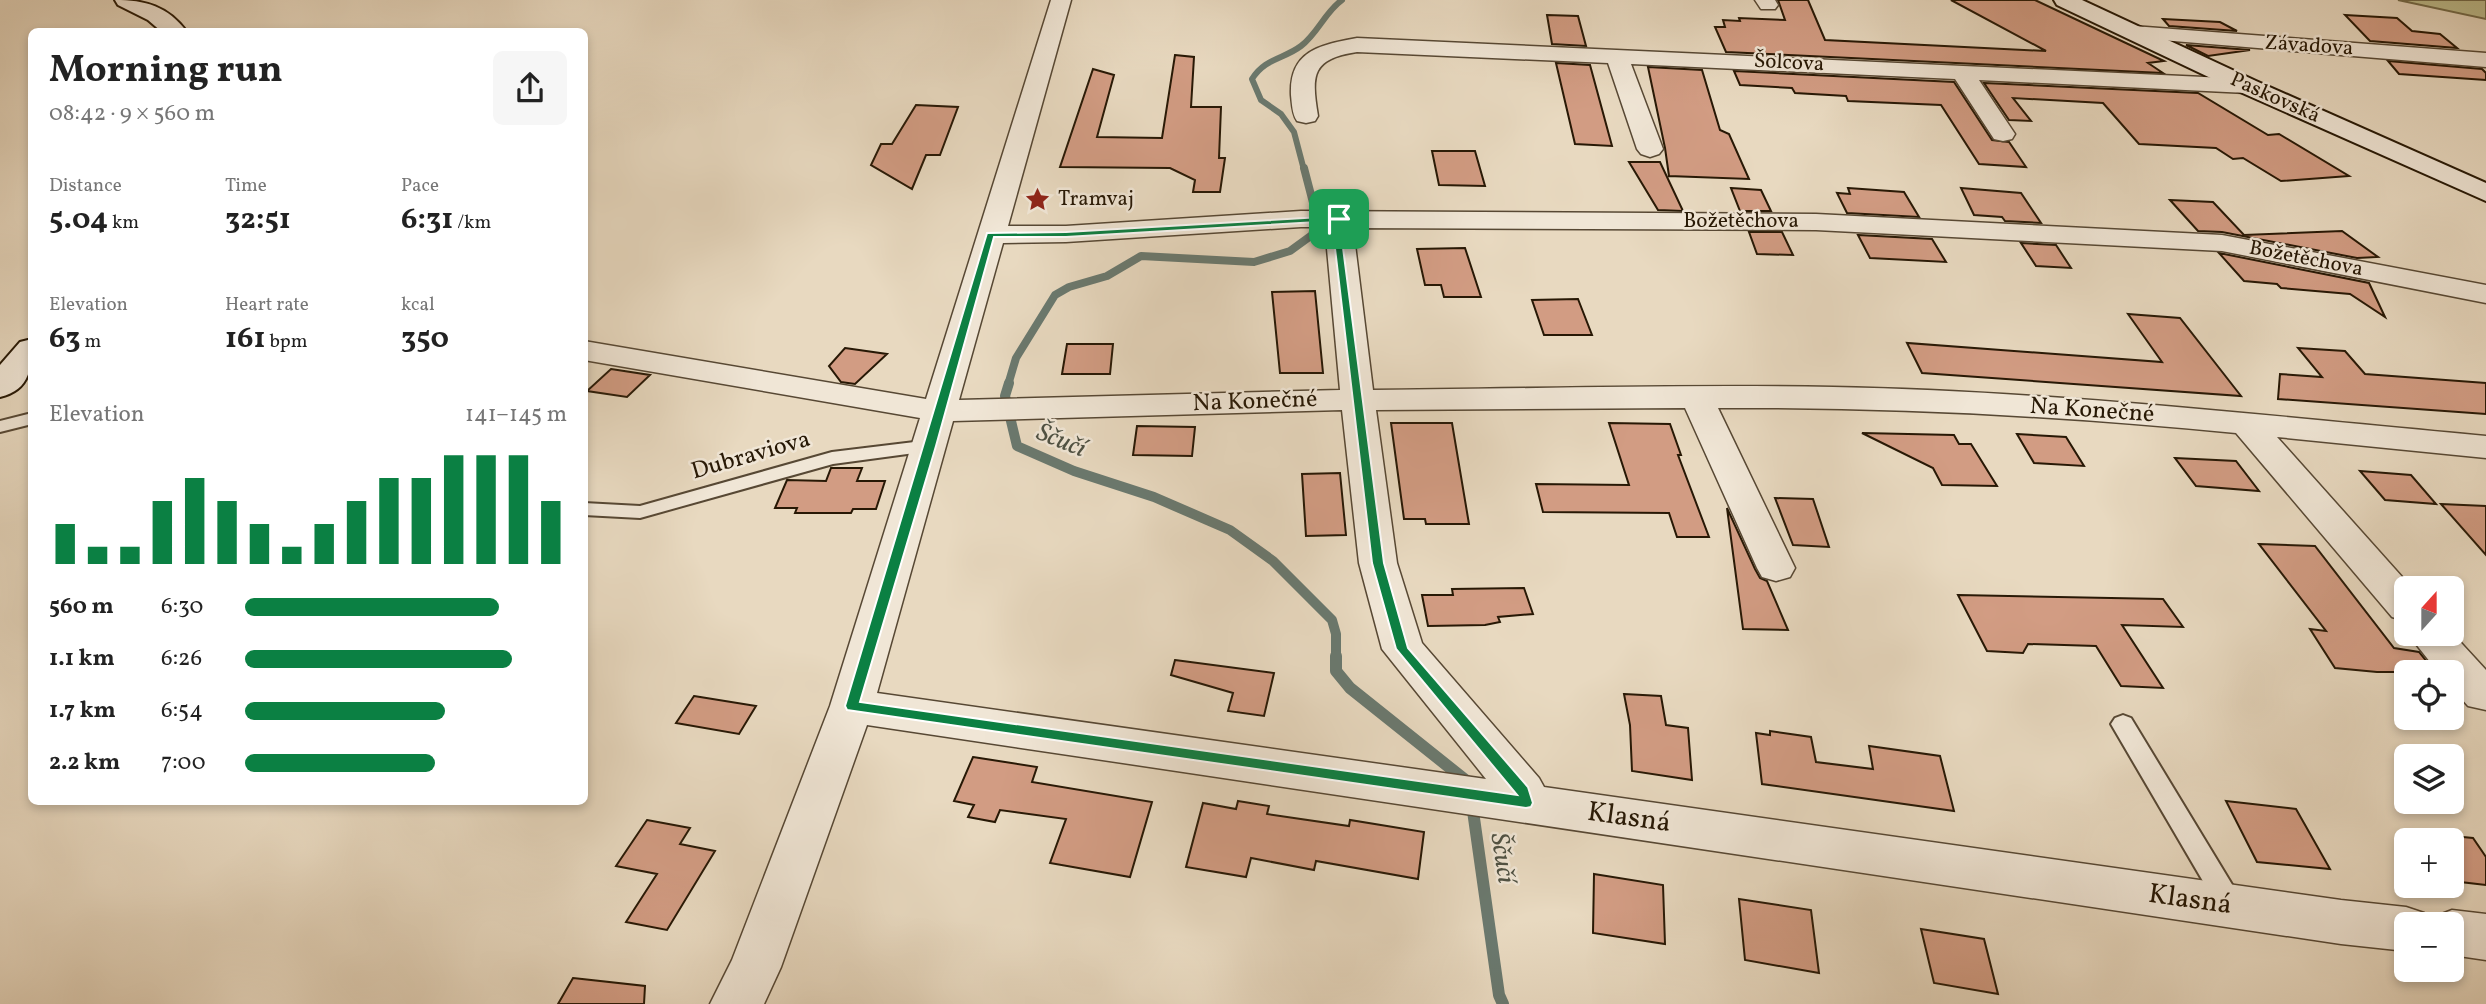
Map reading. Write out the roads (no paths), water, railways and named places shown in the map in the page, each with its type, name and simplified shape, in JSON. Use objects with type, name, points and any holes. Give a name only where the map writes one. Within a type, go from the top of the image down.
[{"type":"main road","points":[[126,0],[156,15],[171,28]]},
{"type":"main road","name":"Paskovská","points":[[2065,0],[2247,86],[2486,193]]},
{"type":"main road","points":[[0,387],[28,354]]},
{"type":"street","points":[[737,1004],[755,967],[852,706],[1061,0]]},
{"type":"street","name":"Závadova","points":[[2133,32],[2486,60]]},
{"type":"street","name":"Šolcova","points":[[1306,116],[1301,82],[1303,72],[1311,61],[1337,48],[1357,45],[2247,86]]},
{"type":"street","points":[[1617,56],[1650,149]]},
{"type":"street","points":[[1961,71],[2003,134]]},
{"type":"street","name":"Božetěchova","points":[[990,234],[1066,234],[1301,219],[1816,222],[2222,243],[2486,294]]},
{"type":"street","points":[[1336,219],[1378,563],[1402,649],[1523,791],[1526,803]]},
{"type":"street","name":"Na Konečné","points":[[588,351],[935,428],[987,410],[1030,408],[1357,400],[1832,397],[1984,403],[2486,447]]},
{"type":"street","points":[[1697,398],[1776,568]]},
{"type":"street","points":[[2246,424],[2394,593]]},
{"type":"street","points":[[2440,646],[2483,695]]},
{"type":"street","name":"Klasná","points":[[852,706],[2394,927]]},
{"type":"street","points":[[2464,934],[2486,937]]},
{"type":"lane","points":[[0,427],[28,419]]},
{"type":"lane","name":"Dubraviova","points":[[588,509],[640,512],[935,428]]},
{"type":"lane","points":[[2123,724],[2231,905]]},
{"type":"waterway","name":"Ščučí","points":[[1304,170],[1294,132],[1281,114],[1261,100],[1252,79],[1263,67],[1307,41],[1342,0]]},
{"type":"waterway","name":"Ščučí","points":[[1008,385],[1016,358],[1055,295],[1069,287],[1107,276],[1141,256],[1254,262],[1290,251],[1312,235],[1317,218],[1304,168]]},
{"type":"waterway","name":"Ščučí","points":[[1009,383],[1005,396],[1017,446],[1074,471],[1154,497],[1230,530],[1273,561],[1332,620],[1336,634],[1336,671],[1350,688],[1469,783]]},
{"type":"waterway","name":"Ščučí","points":[[1472,804],[1499,995],[1503,1004]]},
{"type":"place","name":"Tramvaj","points":[[1038,199]]}]
